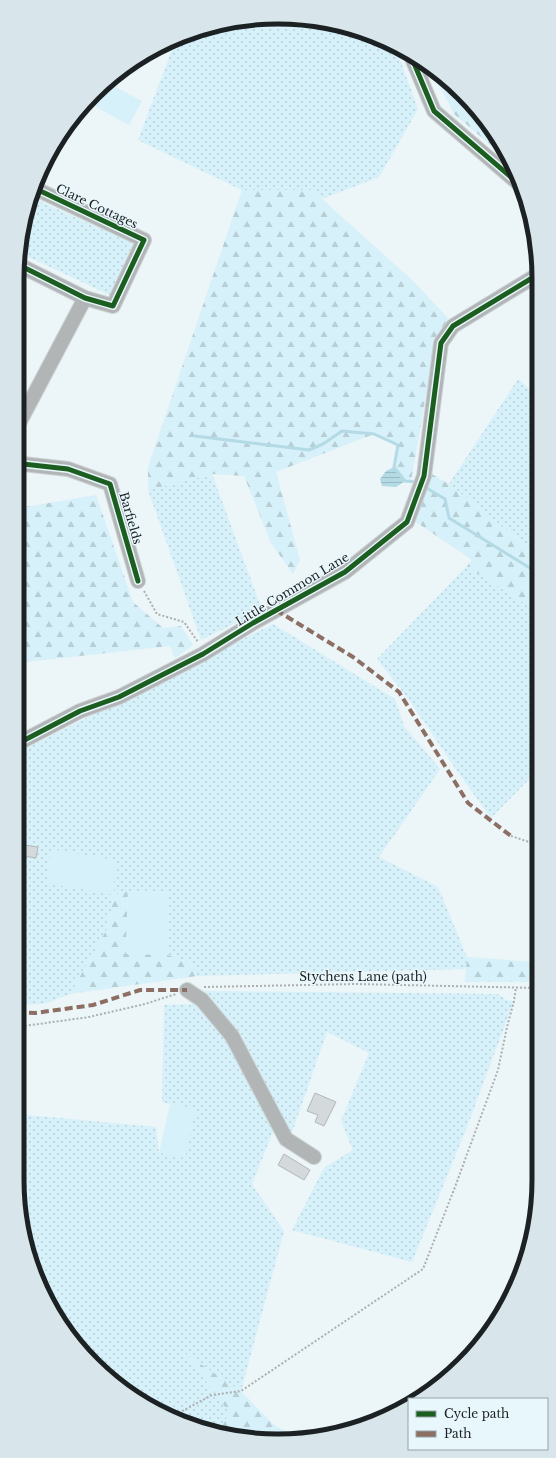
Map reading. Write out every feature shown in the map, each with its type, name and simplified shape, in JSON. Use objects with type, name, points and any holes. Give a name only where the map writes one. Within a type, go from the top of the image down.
[{"type":"street","points":[[414,64],[434,111],[511,177]]},
{"type":"street","name":"Clare Cottages","points":[[25,268],[85,298],[113,306],[144,240],[39,190]]},
{"type":"street","name":"Little Common Lane","points":[[24,740],[80,711],[119,697],[203,654],[253,623],[345,572],[407,522],[424,476],[440,343],[454,326],[532,278]]},
{"type":"street","points":[[24,414],[85,298]]},
{"type":"street","name":"Barfields","points":[[24,466],[68,469],[110,484],[138,581]]},
{"type":"street","points":[[187,990],[202,1000],[232,1036],[286,1139],[314,1157]]},
{"type":"path","points":[[138,581],[158,614],[184,622],[198,642],[203,654]]},
{"type":"path","points":[[511,836],[532,843]]},
{"type":"path","points":[[178,1413],[212,1395],[241,1391],[423,1269],[456,1187],[498,1070],[516,987]]},
{"type":"green space","points":[[278,24],[311,26],[360,37],[390,50],[398,54],[418,109],[379,177],[322,199],[312,190],[242,190],[138,140],[173,47],[196,37],[245,26]]},
{"type":"green space","points":[[436,79],[458,98],[480,123],[498,151],[454,114]]},
{"type":"green space","points":[[113,86],[142,101],[129,125],[92,105]]},
{"type":"green space","points":[[242,190],[312,190],[411,279],[448,318],[435,345],[411,481],[405,481],[394,467],[397,445],[374,434],[276,472],[300,560],[293,574],[271,543],[244,476],[212,474],[148,490],[148,467]]},
{"type":"green space","points":[[36,199],[136,245],[112,296],[25,255],[29,228]]},
{"type":"green space","points":[[518,379],[532,392],[532,551],[449,484]]},
{"type":"green space","points":[[430,473],[449,484],[532,551],[532,608],[467,566],[472,560],[413,520]]},
{"type":"green space","points":[[212,474],[262,610],[201,640],[148,490]]},
{"type":"green space","points":[[96,495],[133,602],[163,628],[181,626],[193,645],[175,658],[170,646],[24,662],[25,507]]},
{"type":"green space","points":[[467,566],[532,608],[532,776],[491,818],[457,771],[410,701],[377,659]]},
{"type":"green space","points":[[273,624],[395,699],[404,726],[440,769],[379,857],[438,887],[467,957],[466,969],[197,976],[192,964],[168,955],[169,893],[128,891],[114,895],[107,929],[70,994],[44,1004],[24,1005],[24,856],[36,858],[38,847],[24,845],[24,749]]},
{"type":"green space","points":[[51,849],[115,860],[114,895],[46,883]]},
{"type":"green space","points":[[128,891],[126,953],[168,955],[192,964],[197,976],[70,994],[107,929],[114,895]]},
{"type":"green space","points":[[128,891],[169,893],[168,955],[126,954]]},
{"type":"green space","points":[[467,957],[532,962],[532,982],[465,982]]},
{"type":"green space","points":[[200,991],[498,994],[506,1000],[514,1001],[465,1132],[412,1262],[292,1230],[324,1168],[353,1150],[341,1121],[369,1053],[327,1032],[291,1135],[273,1132],[252,1184],[284,1231],[241,1391],[185,1354],[274,1425],[289,1433],[245,1432],[196,1421],[151,1400],[123,1382],[98,1360],[76,1335],[58,1307],[37,1262],[26,1213],[24,1180],[24,1115],[156,1127],[159,1153],[196,1110],[162,1102],[164,1005],[200,1004],[225,1036],[270,1123],[232,1036]]},
{"type":"green space","points":[[170,1104],[196,1109],[185,1158],[159,1153]]},
{"type":"green space","points":[[184,1353],[241,1391],[274,1425],[289,1433],[245,1432],[222,1427],[229,1412]]},
{"type":"green space","points":[[162,1406],[209,1424],[196,1421]]},
{"type":"shaded area","points":[[394,467],[405,481],[396,487],[382,486],[380,479],[386,471]]},
{"type":"building","points":[[24,845],[38,847],[36,858],[24,856]]},
{"type":"building","points":[[315,1093],[336,1102],[324,1126],[315,1122],[318,1115],[307,1111]]},
{"type":"building","points":[[284,1154],[310,1170],[304,1180],[278,1165]]},
{"type":"waterway","points":[[195,436],[309,450],[323,444],[342,431],[374,434],[398,445],[394,467],[405,481],[417,482]]},
{"type":"waterway","points":[[425,487],[445,499],[449,518],[532,569]]},
{"type":"marked path","points":[[276,610],[353,657],[399,692],[468,803],[511,836]]},
{"type":"marked path","points":[[24,1012],[35,1013],[93,1005],[140,990],[187,990]]},
{"type":"cycle path","points":[[414,64],[434,111],[511,177]]},
{"type":"cycle path","points":[[25,268],[85,298],[113,306],[144,240],[39,190]]},
{"type":"cycle path","points":[[24,740],[80,711],[119,697],[203,654],[253,623],[345,572],[407,522],[424,476],[441,343],[453,326],[532,278]]},
{"type":"cycle path","points":[[24,464],[68,469],[110,484],[138,581]]}]
